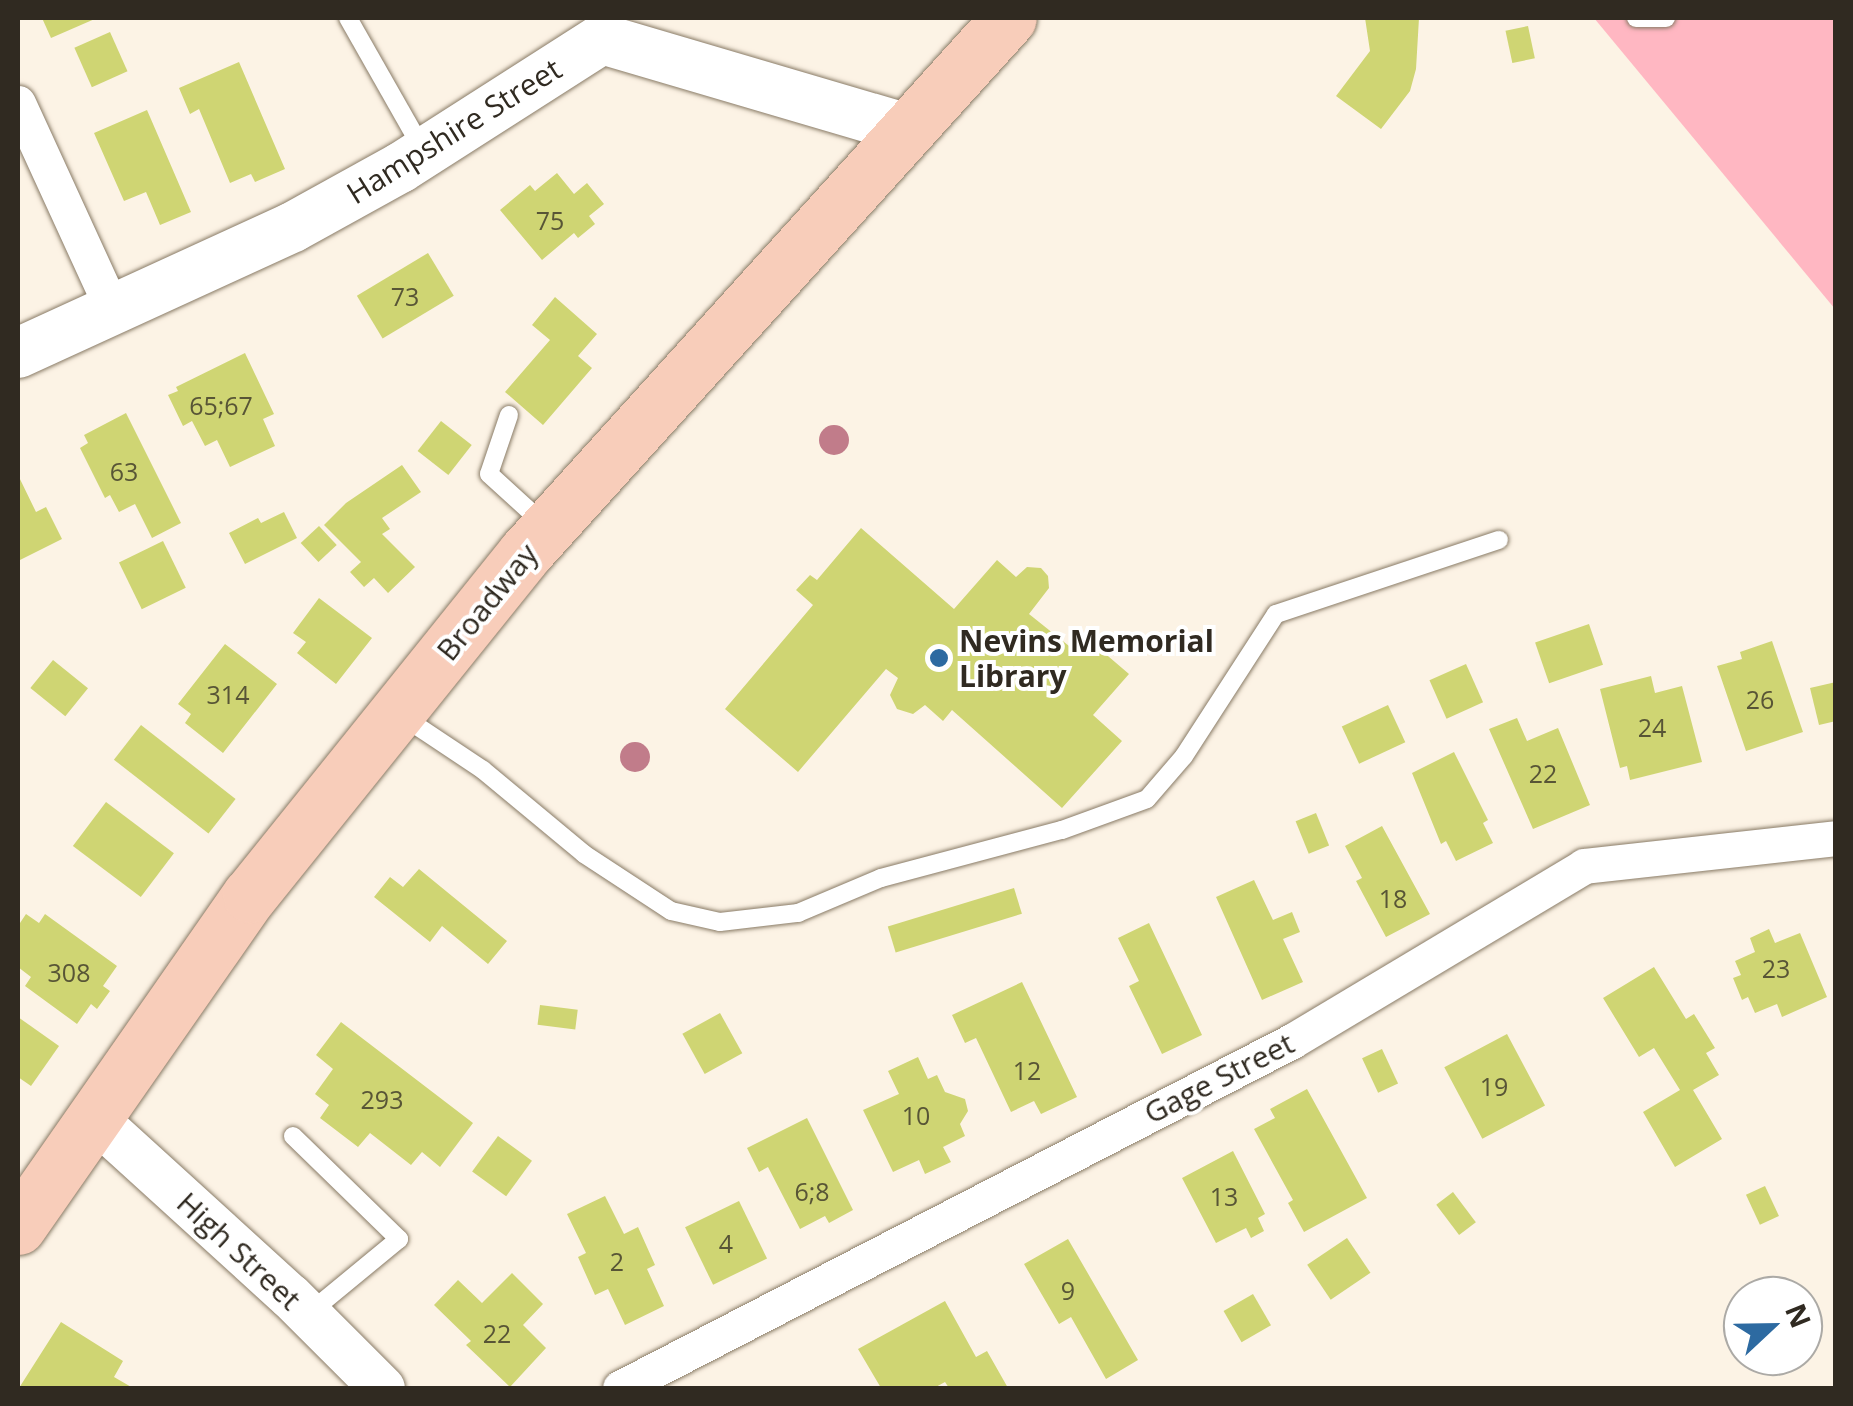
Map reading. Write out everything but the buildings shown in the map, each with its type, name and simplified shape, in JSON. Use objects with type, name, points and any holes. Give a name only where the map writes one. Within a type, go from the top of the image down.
[{"type":"main road","name":"Broadway","points":[[21,1215],[250,896],[548,527],[1008,18]]},
{"type":"main road","name":"Hampshire Street","points":[[18,353],[293,227],[424,153],[602,38],[906,128]]},
{"type":"street","points":[[18,102],[112,308]]},
{"type":"street","name":"Gage Street","points":[[620,1388],[1292,1040],[1584,866],[1836,838]]},
{"type":"street","name":"High Street","points":[[94,1116],[382,1388]]},
{"type":"lane","points":[[348,18],[424,153]]},
{"type":"lane","points":[[1636,18],[1666,18]]},
{"type":"lane","points":[[509,415],[489,474],[548,527]]},
{"type":"lane","points":[[397,713],[483,770],[584,854],[671,911],[720,922],[798,913],[881,878],[1062,830],[1146,800],[1184,756],[1276,614],[1499,540]]},
{"type":"lane","points":[[293,1136],[399,1239],[308,1314]]},
{"type":"shaded area","points":[[1594,18],[1835,18],[1835,309]]},
{"type":"place","name":"Nevins Memorial Library","points":[[939,658]]}]
